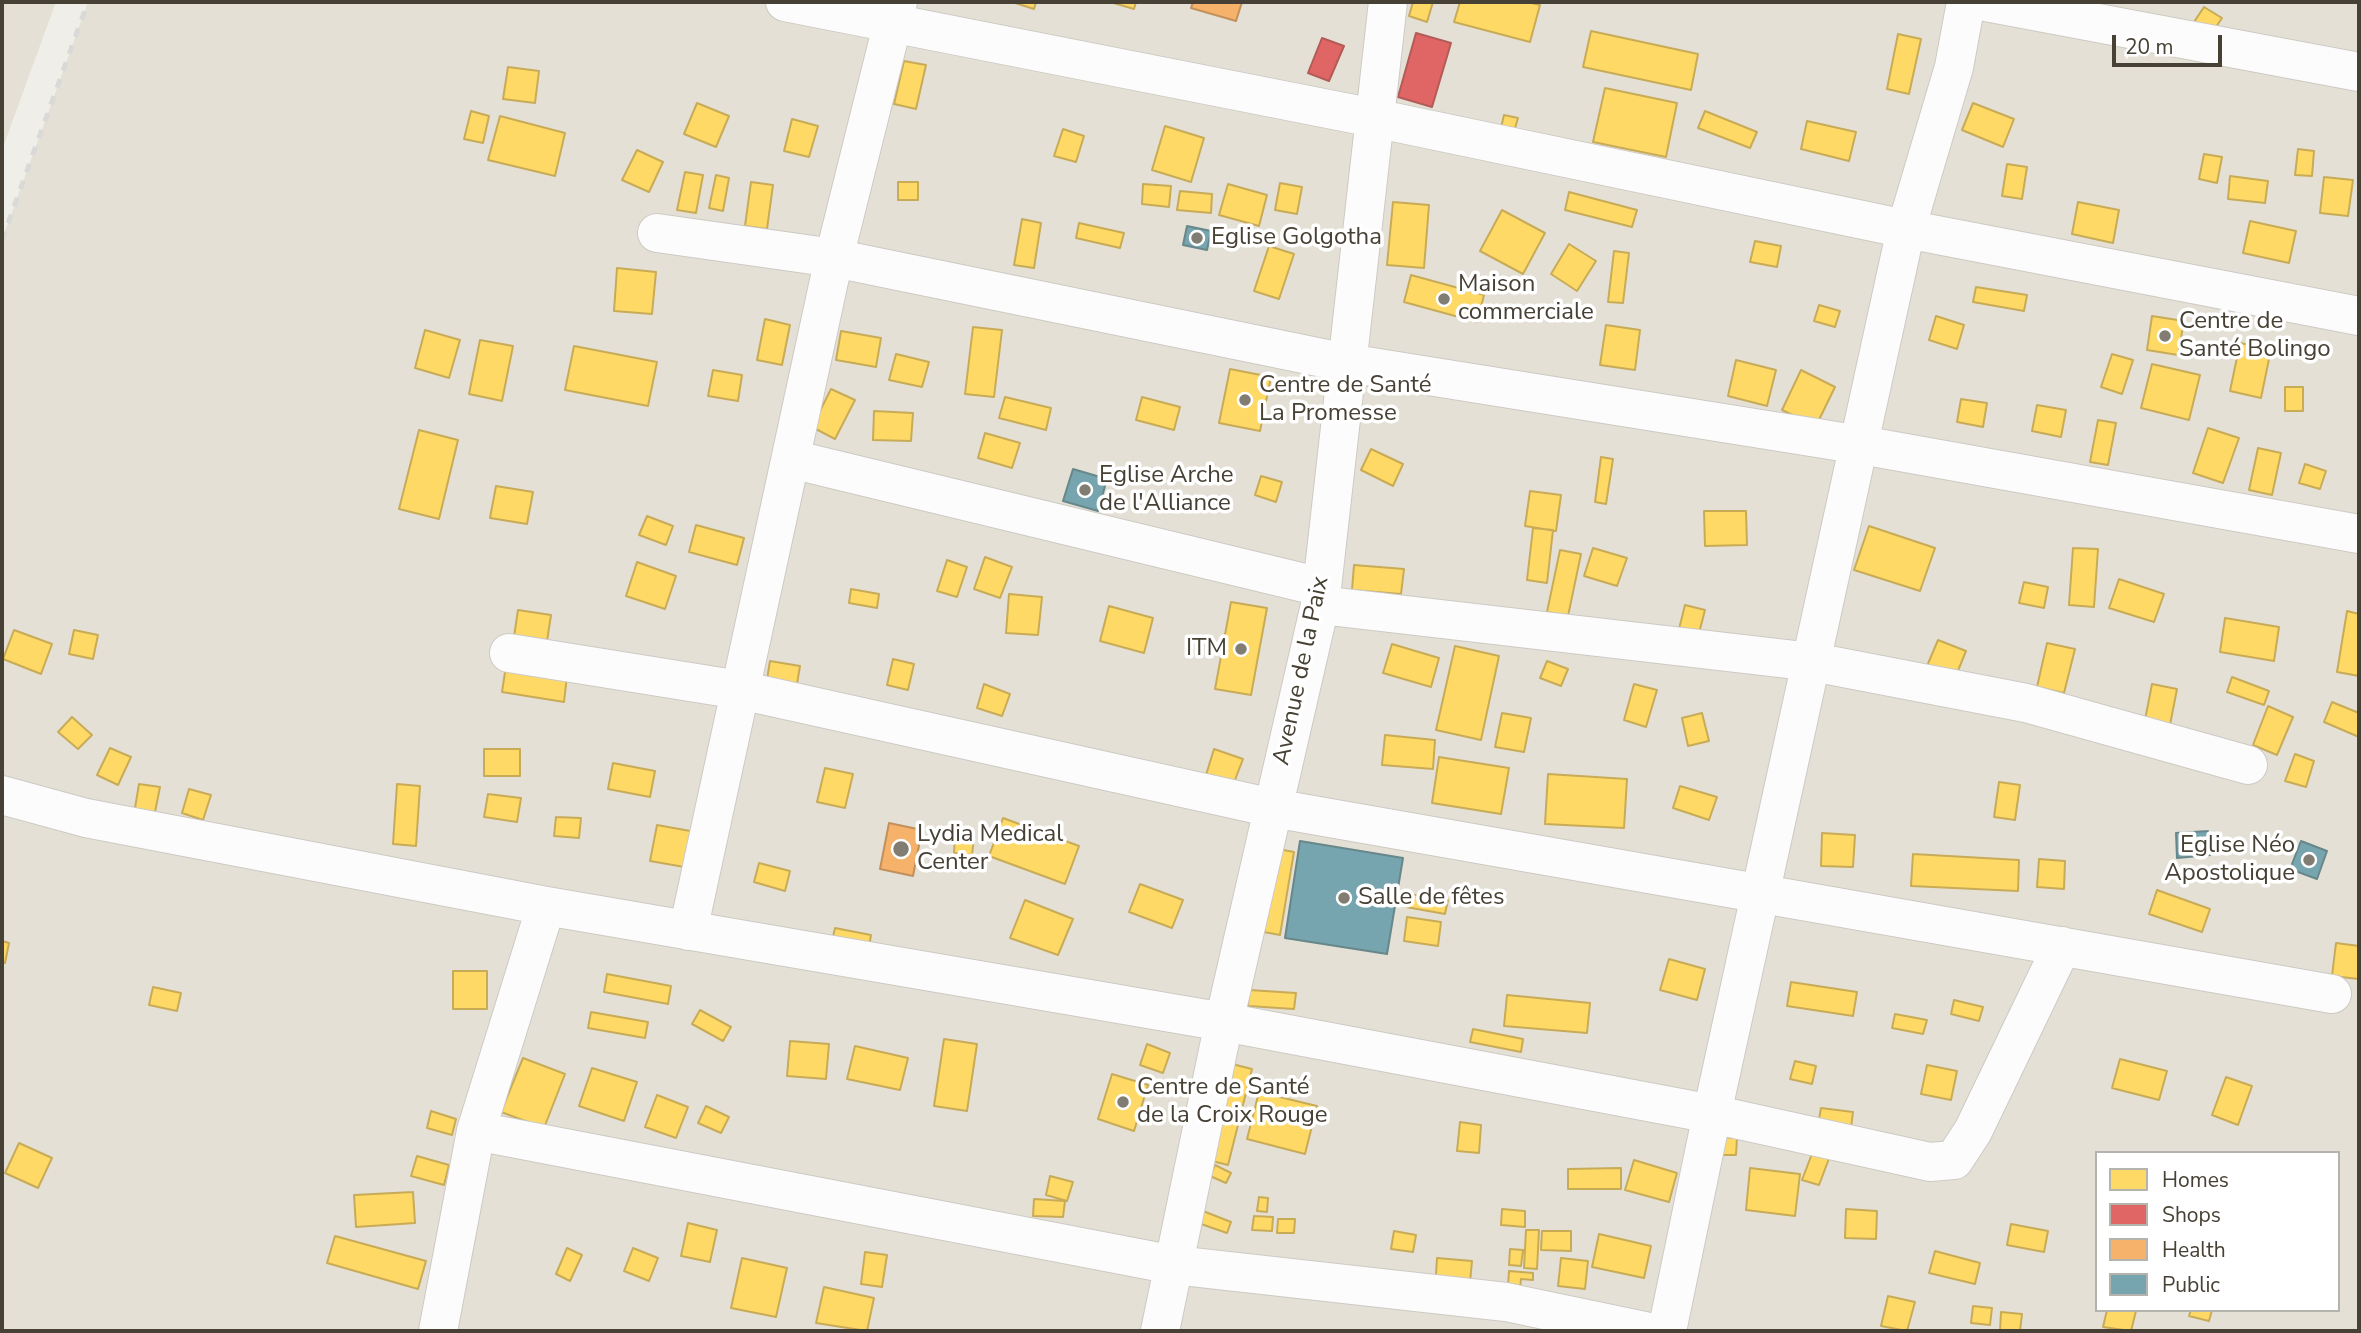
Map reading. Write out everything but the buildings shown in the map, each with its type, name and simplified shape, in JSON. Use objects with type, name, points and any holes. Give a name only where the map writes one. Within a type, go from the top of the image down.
[{"type":"street","points":[[785,2],[896,11],[1374,118],[1906,229],[2359,316]]},
{"type":"street","name":"Avenue de la Paix","points":[[1160,1331],[1224,1022],[1320,596],[1388,2]]},
{"type":"street","points":[[1667,1331],[1906,229],[1954,67],[1966,2]]},
{"type":"street","points":[[1986,2],[2359,72]]},
{"type":"street","points":[[688,931],[834,258],[896,11]]},
{"type":"street","points":[[656,233],[834,258],[1347,363],[1861,444],[2359,534]]},
{"type":"street","points":[[791,459],[1320,596],[1813,662],[2026,703],[2248,765]]},
{"type":"street","points":[[509,653],[740,691],[1273,808],[2332,994]]},
{"type":"street","points":[[2,795],[86,818],[546,906],[1224,1022],[1712,1114],[1930,1162],[1954,1160],[1973,1131],[2062,946]]},
{"type":"street","points":[[438,1331],[476,1131],[546,906]]},
{"type":"street","points":[[476,1131],[1174,1265],[1506,1302],[1645,1331]]},
{"type":"shaded area","points":[[2,2],[56,2],[2,150]]},
{"type":"shaded area","points":[[88,2],[2359,2],[2359,1331],[2,1331],[2,240]]},
{"type":"railway","points":[[2,240],[88,2]]},
{"type":"place","name":"Eglise Golgotha","points":[[1197,238]]},
{"type":"place","name":"Maison commerciale","points":[[1444,299]]},
{"type":"place","name":"Centre de Santé Bolingo","points":[[2165,336]]},
{"type":"place","name":"Centre de Santé La Promesse","points":[[1245,400]]},
{"type":"place","name":"Eglise Arche de l'Alliance","points":[[1085,490]]},
{"type":"place","name":"ITM","points":[[1241,649]]},
{"type":"place","name":"Lydia Medical Center","points":[[901,849]]},
{"type":"place","name":"Eglise Néo Apostolique","points":[[2309,860]]},
{"type":"place","name":"Salle de fêtes","points":[[1344,898]]},
{"type":"place","name":"Centre de Santé de la Croix Rouge","points":[[1123,1102]]}]
